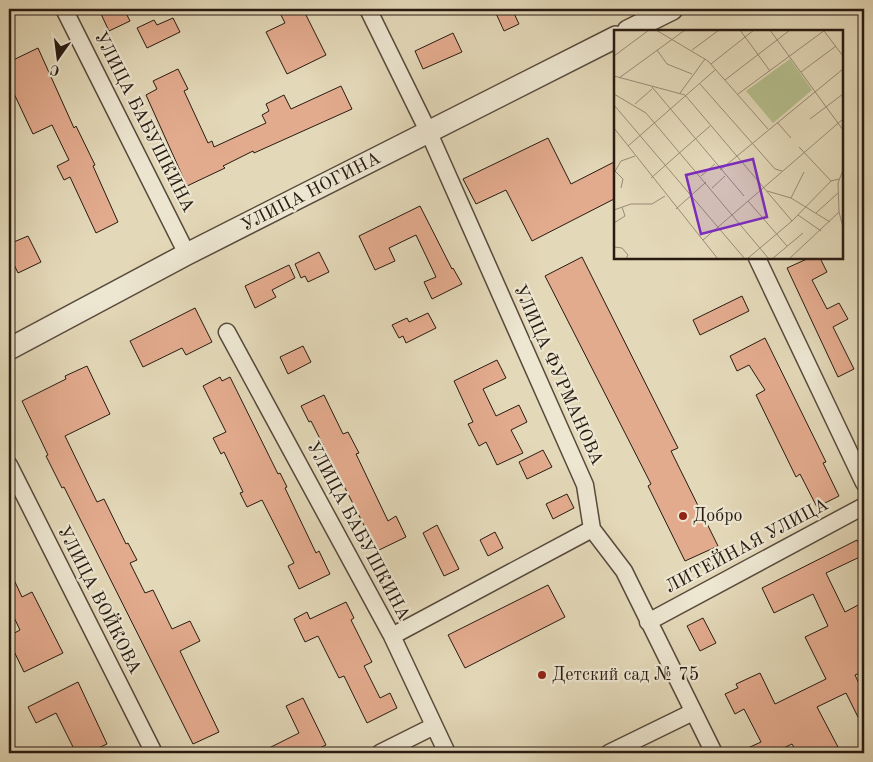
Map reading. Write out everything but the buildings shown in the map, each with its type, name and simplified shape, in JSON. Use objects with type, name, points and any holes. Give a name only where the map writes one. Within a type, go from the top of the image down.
[{"type":"street","name":"УЛИЦА БАБУШКИНА","points":[[64,9],[187,254]]},
{"type":"street","name":"УЛИЦА ФУРМАНОВА","points":[[368,9],[429,133],[585,484],[592,529],[624,571],[714,753]]},
{"type":"street","points":[[641,23],[672,9]]},
{"type":"street","name":"УЛИЦА НОГИНА","points":[[9,350],[187,254],[614,39]]},
{"type":"street","points":[[757,259],[864,483]]},
{"type":"street","name":"УЛИЦА БАБУШКИНА","points":[[227,332],[392,636],[447,753]]},
{"type":"street","name":"УЛИЦА ВОЙКОВА","points":[[9,465],[154,753]]},
{"type":"street","name":"ЛИТЕЙНАЯ УЛИЦА","points":[[648,622],[864,506]]},
{"type":"street","points":[[392,636],[592,529]]},
{"type":"street","points":[[609,753],[693,712]]},
{"type":"street","points":[[380,753],[434,726]]},
{"type":"place","name":"Добро","points":[[683,516]]},
{"type":"place","name":"Детский сад № 75","points":[[542,675]]}]
